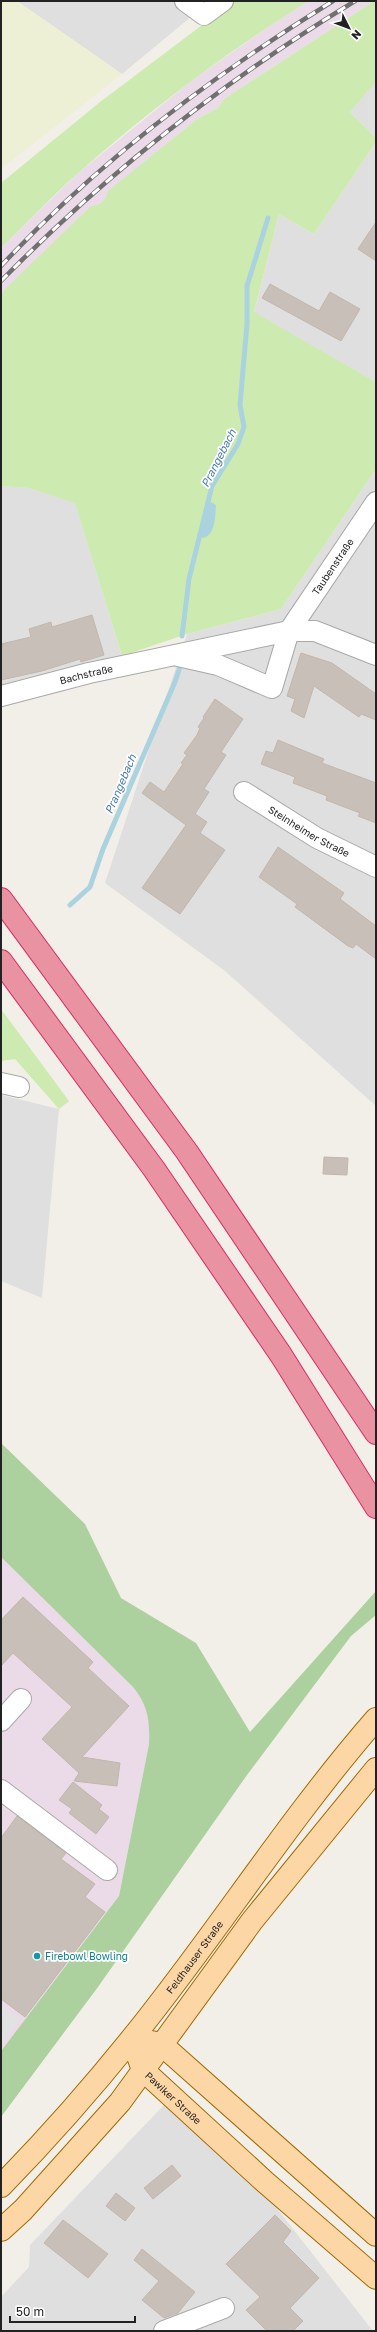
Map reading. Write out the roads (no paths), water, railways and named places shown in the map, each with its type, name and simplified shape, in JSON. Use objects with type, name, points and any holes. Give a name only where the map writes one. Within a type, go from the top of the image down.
[{"type":"highway","points":[[1,899],[187,1152],[376,1434]]},
{"type":"highway","points":[[1,961],[154,1169],[281,1355],[376,1507]]},
{"type":"main road","name":"Feldhauser Straße","points":[[1,2186],[133,2038],[339,1762],[376,1719]]},
{"type":"main road","points":[[1,2230],[23,2210],[120,2102],[252,1921],[376,1769]]},
{"type":"main road","points":[[133,2038],[161,2044],[376,2235]]},
{"type":"main road","name":"Pawiker Straße","points":[[133,2038],[143,2070],[265,2182],[376,2278]]},
{"type":"street","points":[[185,1],[204,15],[223,1]]},
{"type":"street","name":"Taubenstraße","points":[[272,688],[289,630],[376,502]]},
{"type":"street","name":"Bachstraße","points":[[1,696],[89,672],[289,630],[315,632],[376,655]]},
{"type":"street","name":"Bachstraße","points":[[172,655],[218,665],[272,688]]},
{"type":"street","name":"Steinheimer Straße","points":[[244,792],[317,838],[376,867]]},
{"type":"street","points":[[1,1721],[21,1699]]},
{"type":"street","points":[[1,1790],[108,1870]]},
{"type":"street","points":[[164,2331],[224,2308]]},
{"type":"water","points":[[209,501],[216,505],[215,519],[211,532],[204,538],[199,536]]},
{"type":"waterway","name":"Prangebach","points":[[182,636],[189,579],[212,486],[238,444],[244,427],[240,405],[247,324],[247,286],[268,218]]},
{"type":"waterway","name":"Prangebach","points":[[70,905],[90,887],[103,849],[175,682],[181,664]]},
{"type":"railway","points":[[1,266],[76,192],[158,123],[244,59],[333,1]]},
{"type":"railway","points":[[1,281],[41,241],[83,203],[169,130],[260,63],[355,1]]},
{"type":"place","name":"Firebowl Bowling","points":[[37,1956]]}]
